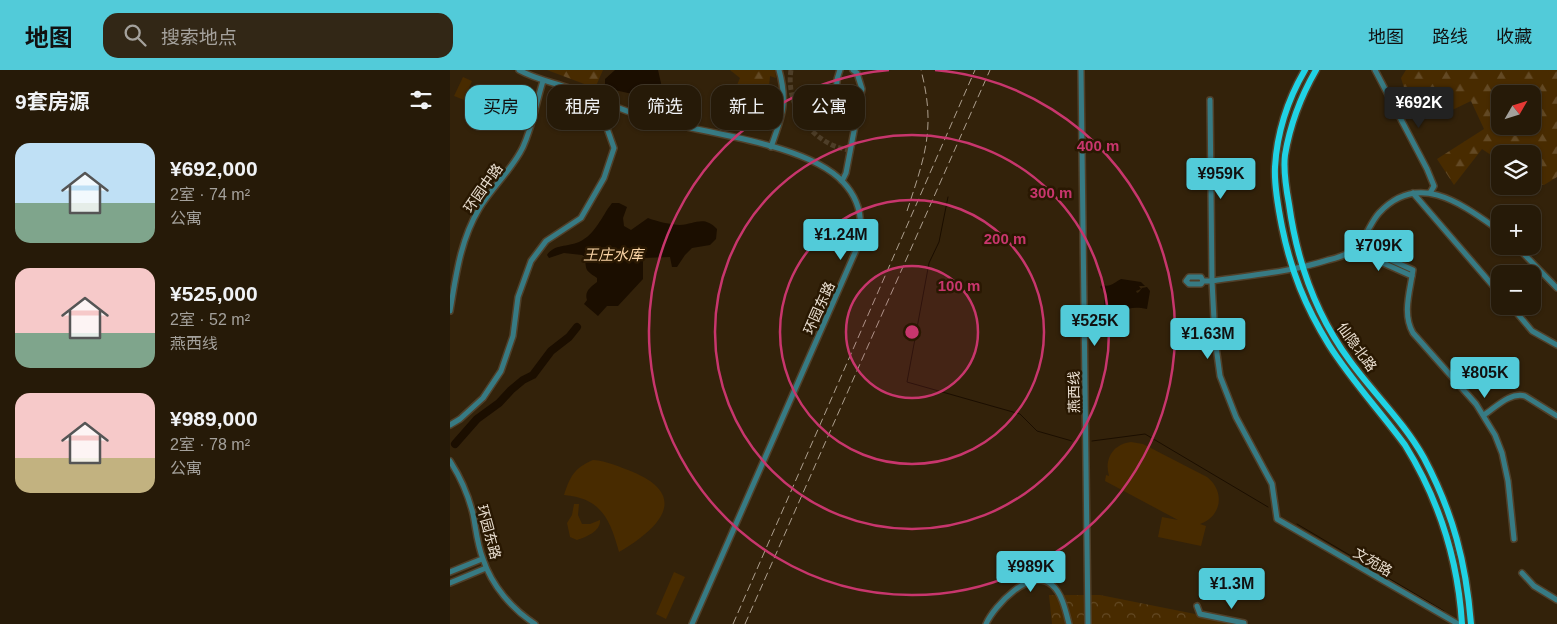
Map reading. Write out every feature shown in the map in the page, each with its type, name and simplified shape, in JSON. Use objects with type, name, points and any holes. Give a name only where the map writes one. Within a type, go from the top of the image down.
[{"type":"main road","name":"仙隐北路","points":[[1305,70],[1287,108],[1275,168],[1280,216],[1292,269],[1308,308],[1330,348],[1405,445],[1428,488],[1441,516],[1449,541],[1460,599],[1460,624]]},
{"type":"main road","name":"仙隐北路","points":[[1316,70],[1297,109],[1284,168],[1290,214],[1302,267],[1316,304],[1337,343],[1399,420],[1416,445],[1436,483],[1458,538],[1465,574],[1471,624]]},
{"type":"street","name":"环园东路","points":[[519,70],[558,85]]},
{"type":"street","points":[[771,147],[784,106],[779,70]]},
{"type":"street","points":[[836,85],[840,70]]},
{"type":"street","name":"燕西线","points":[[1081,70],[1088,624]]},
{"type":"street","points":[[1375,70],[1427,169],[1434,186],[1430,193]]},
{"type":"street","points":[[856,71],[861,85]]},
{"type":"street","name":"环园中路","points":[[450,311],[454,275],[463,242],[479,209],[505,176],[523,148],[534,120],[544,81]]},
{"type":"street","points":[[1210,100],[1212,281]]},
{"type":"street","name":"环园东路","points":[[619,108],[649,118],[791,153],[817,164],[842,180],[855,198],[859,208],[861,229],[857,248],[692,624]]},
{"type":"street","points":[[450,425],[460,419],[483,398],[501,371],[513,336],[518,297],[531,261],[546,242],[581,218],[604,178],[614,148],[608,130]]},
{"type":"street","points":[[842,180],[846,173],[854,130]]},
{"type":"street","points":[[1413,193],[1491,284]]},
{"type":"street","points":[[1203,281],[1292,269],[1342,256],[1354,250],[1379,213],[1388,205],[1413,193],[1430,193],[1449,198],[1491,225]]},
{"type":"street","points":[[1358,245],[1413,270],[1407,312],[1411,329],[1484,415],[1495,435],[1502,453],[1508,481],[1514,539]]},
{"type":"street","points":[[1354,250],[1412,276]]},
{"type":"street","points":[[1525,255],[1557,288]]},
{"type":"street","name":"文苑路","points":[[1212,281],[1215,340],[1220,376],[1236,417],[1272,484],[1277,519],[1460,624]]},
{"type":"street","points":[[1519,315],[1532,330],[1557,346]]},
{"type":"street","points":[[1484,415],[1512,396],[1519,394],[1557,416]]},
{"type":"street","name":"环园东路","points":[[450,461],[459,475],[467,494],[486,568],[512,606],[535,624]]},
{"type":"street","points":[[450,572],[482,558]]},
{"type":"street","points":[[450,583],[486,568]]},
{"type":"street","points":[[1028,568],[1036,580]]},
{"type":"street","points":[[1522,572],[1534,586],[1557,600]]},
{"type":"street","points":[[986,624],[995,609],[1006,597],[1014,590],[1036,580],[1042,580],[1051,584],[1057,590],[1069,624]]},
{"type":"street","points":[[1197,606],[1200,614],[1251,624]]},
{"type":"green space","points":[[547,70],[603,70],[596,85],[587,85]]},
{"type":"green space","points":[[730,70],[775,70],[776,78],[770,76],[769,85],[737,85],[740,78]]},
{"type":"green space","points":[[1406,70],[1557,70],[1557,177],[1544,185],[1541,184],[1541,145],[1491,145],[1491,155],[1482,149],[1454,185],[1437,159],[1484,129],[1471,101],[1448,112],[1423,88],[1405,91],[1401,78]]},
{"type":"green space","points":[[463,77],[472,81],[470,85],[465,85],[464,100],[454,96]]},
{"type":"green space","points":[[1131,442],[1143,444],[1207,477],[1213,483],[1219,497],[1218,504],[1213,516],[1200,524],[1206,526],[1201,546],[1158,537],[1162,517],[1178,520],[1105,481],[1106,475],[1109,476],[1108,464],[1111,453],[1119,446]]},
{"type":"green space","points":[[593,460],[618,466],[651,482],[661,492],[665,502],[656,524],[646,534],[619,552],[612,530],[602,512],[587,501],[564,495],[568,483],[577,470]]},
{"type":"green space","points":[[574,504],[579,504],[578,515],[582,524],[590,524],[600,520],[596,530],[577,540],[570,537],[567,523],[572,515]]},
{"type":"green space","points":[[674,572],[685,577],[666,619],[656,614]]},
{"type":"green space","points":[[1049,595],[1100,595],[1245,624],[1052,624]]},
{"type":"water","points":[[615,70],[658,70],[661,85],[629,85],[629,93],[619,91],[619,85],[605,85],[605,79]]},
{"type":"water","name":"王庄水库","points":[[612,203],[619,203],[627,207],[623,218],[624,226],[631,230],[648,218],[677,225],[704,221],[717,229],[716,239],[710,245],[692,248],[677,267],[672,267],[670,257],[643,258],[643,279],[618,306],[607,306],[598,316],[584,304],[587,300],[587,292],[597,282],[597,278],[587,270],[585,257],[564,253],[549,258],[547,255],[553,249],[575,244],[585,239],[594,230]]},
{"type":"water","points":[[1121,279],[1141,282],[1145,286],[1139,286],[1141,289],[1136,291],[1137,293],[1139,292],[1142,288],[1147,287],[1150,291],[1147,309],[1130,308],[1104,319],[1099,312],[1099,306],[1105,307],[1106,293],[1100,287],[1110,285]]},
{"type":"waterway","points":[[948,197],[939,242],[929,263],[907,382],[1020,414],[1037,431],[1072,441]]},
{"type":"waterway","points":[[455,444],[477,419],[499,403],[523,380],[533,375],[551,351],[569,337],[577,327]]},
{"type":"waterway","points":[[1092,441],[1145,434],[1268,507]]},
{"type":"waterway","points":[[1297,524],[1444,611]]},
{"type":"tunnel","points":[[791,70],[790,84],[793,98],[805,122],[814,133],[825,141],[837,147],[850,150]]},
{"type":"railway","points":[[907,211],[923,158],[928,126],[928,109],[921,70]]},
{"type":"railway","points":[[733,624],[975,70]]},
{"type":"railway","points":[[745,624],[990,70]]}]
